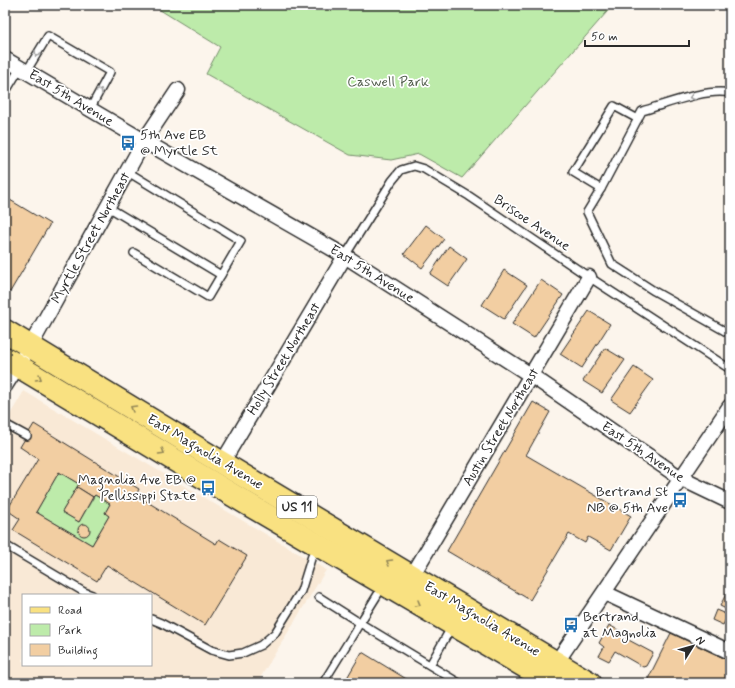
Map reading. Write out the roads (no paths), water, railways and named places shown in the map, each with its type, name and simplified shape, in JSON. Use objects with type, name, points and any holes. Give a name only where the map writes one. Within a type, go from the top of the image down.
[{"type":"main road","name":"East Magnolia Avenue","points":[[5,330],[222,463],[412,576],[549,677]]},
{"type":"main road","name":"East Magnolia Avenue","points":[[11,362],[315,544],[453,624],[549,677],[590,683]]},
{"type":"street","name":"East 5th Avenue","points":[[5,59],[144,142],[345,256],[532,376],[682,479],[730,502]]},
{"type":"street","name":"Myrtle Street Northeast","points":[[5,386],[11,362],[30,345],[144,142],[178,90]]},
{"type":"street","name":"Holly Street Northeast","points":[[222,463],[345,256]]},
{"type":"street","name":"Austin Street Northeast","points":[[412,576],[532,376],[589,277]]},
{"type":"street","points":[[549,677],[730,406]]},
{"type":"street","points":[[604,593],[730,652]]},
{"type":"lane","points":[[5,93],[48,36],[110,72],[90,110]]},
{"type":"lane","points":[[730,93],[720,91],[703,94],[642,112],[587,212],[612,264],[654,291],[730,334]]},
{"type":"lane","points":[[601,189],[573,172],[614,106],[638,119]]},
{"type":"lane","name":"Briscoe Avenue","points":[[345,256],[392,181],[401,170],[414,166],[424,169],[450,184],[730,369]]},
{"type":"lane","points":[[128,172],[241,241],[208,297],[134,253]]},
{"type":"lane","points":[[108,207],[221,275]]},
{"type":"lane","points":[[5,424],[27,436]]},
{"type":"lane","points":[[152,619],[211,650],[229,655],[243,653],[261,645],[275,633],[301,591],[315,544]]},
{"type":"lane","points":[[5,546],[89,594]]},
{"type":"lane","points":[[323,683],[384,584]]},
{"type":"lane","points":[[319,597],[459,683]]},
{"type":"lane","points":[[430,665],[453,624]]},
{"type":"place","name":"5th Ave EB @ Myrtle St","points":[[128,143]]},
{"type":"place","name":"Magnolia Ave EB @ Pellissippi State","points":[[208,488]]},
{"type":"place","name":"Bertrand St NB @ 5th Ave","points":[[680,500]]},
{"type":"place","name":"Bertrand at Magnolia","points":[[571,625]]},
{"type":"park label","name":"Caswell Park","points":[[388,82]]}]
